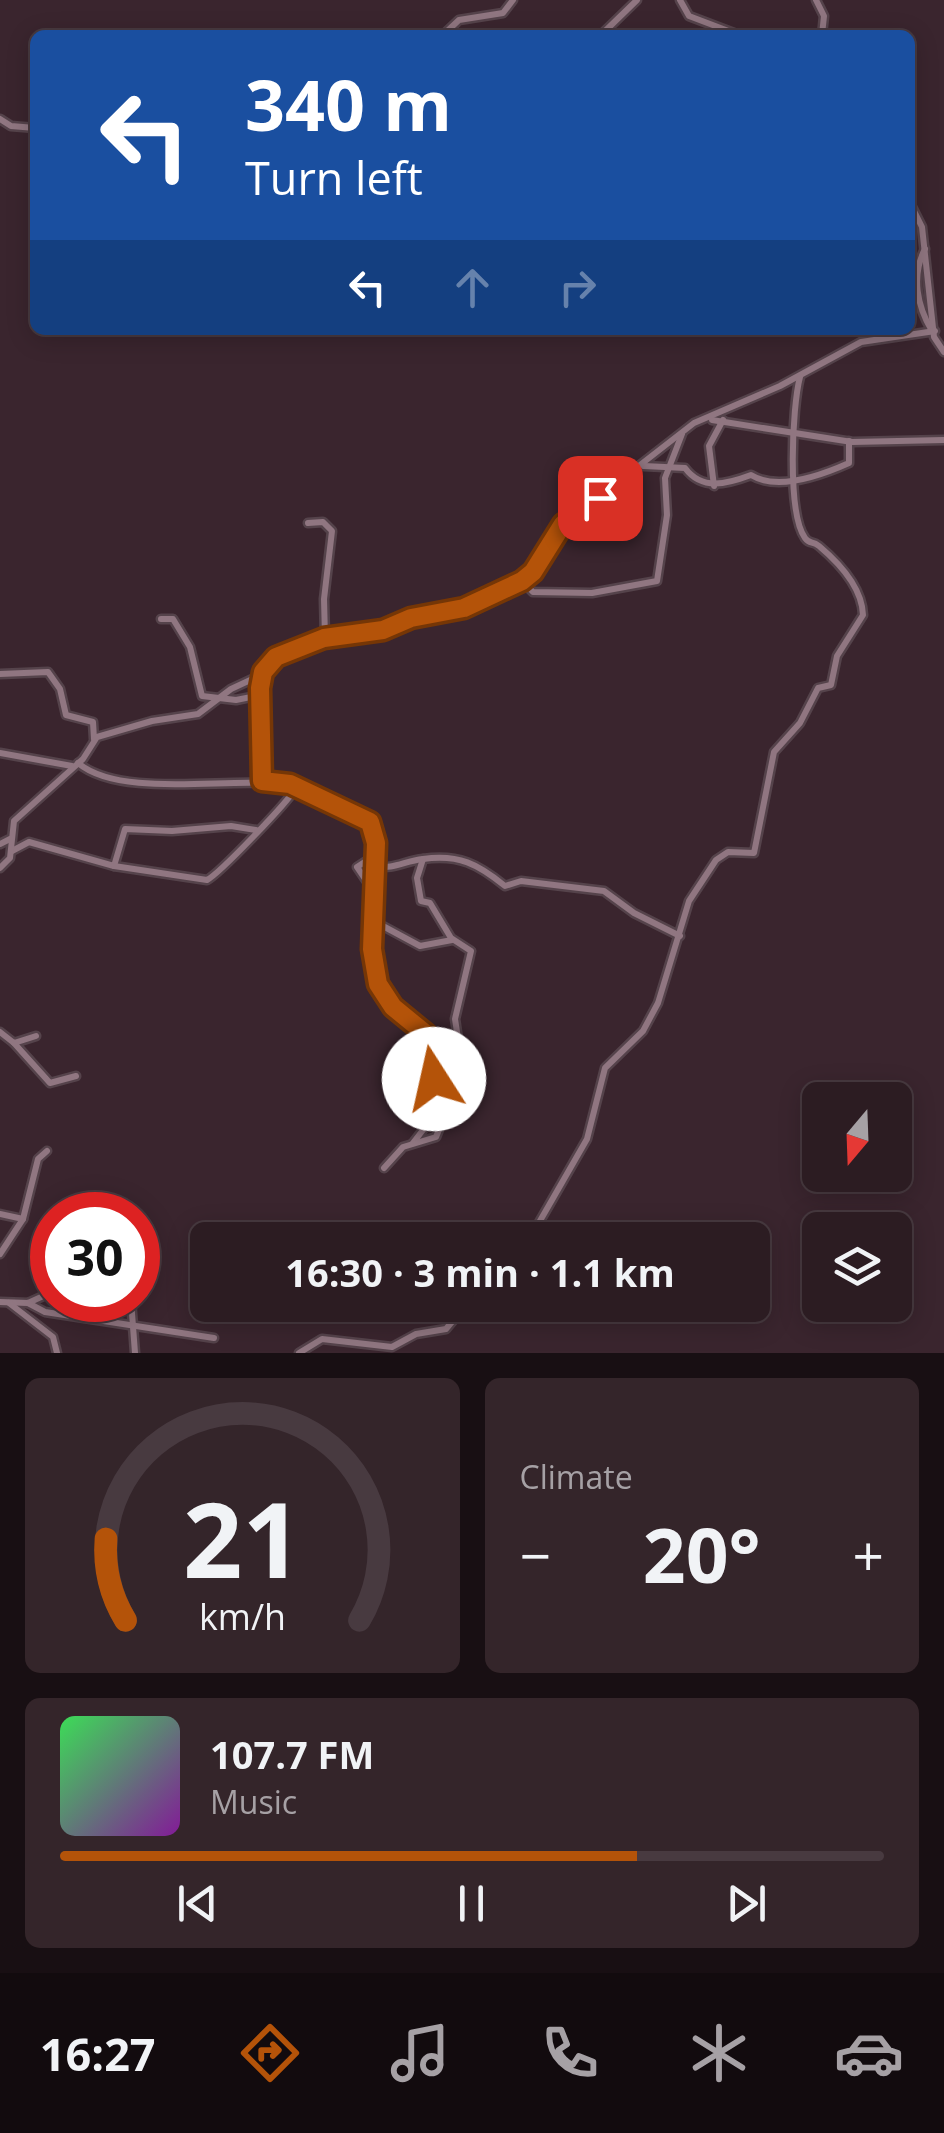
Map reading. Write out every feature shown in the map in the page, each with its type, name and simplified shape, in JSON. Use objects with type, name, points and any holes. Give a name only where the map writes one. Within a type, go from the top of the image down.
[{"type":"street","points":[[449,30],[460,20],[486,19],[502,12],[513,0]]},
{"type":"street","points":[[607,30],[637,0]]},
{"type":"street","points":[[680,0],[689,16],[726,30]]},
{"type":"street","points":[[816,0],[824,16],[823,30]]},
{"type":"street","points":[[0,119],[11,126],[30,128]]},
{"type":"street","points":[[915,212],[922,224],[934,333],[944,352]]},
{"type":"street","points":[[0,868],[8,864],[10,840],[19,815],[76,765],[94,740],[140,724],[195,715],[263,672],[286,650],[464,608],[522,581],[533,572],[563,524],[697,422],[721,418],[860,342],[934,333]]},
{"type":"street","points":[[539,1222],[586,1139],[605,1068],[645,1028],[689,901],[716,860],[728,852],[754,853],[775,749],[800,724],[818,688],[832,685],[837,656],[863,615],[858,593],[839,564],[806,539],[797,518],[792,434],[800,376]]},
{"type":"street","points":[[721,418],[849,442],[944,440]]},
{"type":"street","points":[[714,486],[710,446],[721,418]]},
{"type":"street","points":[[522,581],[533,592],[562,595],[657,581],[667,516],[668,466],[683,433]]},
{"type":"street","points":[[644,466],[686,468],[690,476],[714,486],[751,475],[762,483],[796,479],[848,463],[849,442]]},
{"type":"street","points":[[308,523],[324,522],[332,531],[324,638]]},
{"type":"street","points":[[161,619],[175,622],[190,647],[200,693],[216,700],[261,695]]},
{"type":"street","points":[[0,674],[48,672],[60,689],[66,715],[93,722],[94,740]]},
{"type":"street","points":[[263,672],[264,783]]},
{"type":"street","points":[[0,753],[76,765],[93,773],[144,783],[287,784],[366,819],[375,833],[374,918],[378,927],[372,949],[381,990],[393,1007],[426,1034],[428,1052],[436,1062],[429,1104],[436,1112],[412,1144]]},
{"type":"street","points":[[11,852],[33,843],[114,866],[206,880],[286,804],[294,789]]},
{"type":"street","points":[[114,866],[126,829],[172,831],[231,826],[256,830]]},
{"type":"street","points":[[0,844],[10,840]]},
{"type":"street","points":[[374,856],[357,867],[374,891]]},
{"type":"street","points":[[374,866],[392,868],[423,859],[482,866],[506,886],[521,881],[604,891],[634,913],[680,936]]},
{"type":"street","points":[[384,1168],[398,1150],[428,1142],[440,1132],[463,1072],[455,1019],[472,956],[468,947],[453,940],[430,903],[421,902],[417,878],[423,859]]},
{"type":"street","points":[[378,927],[420,946],[453,940]]},
{"type":"street","points":[[0,1032],[50,1083],[76,1076]]},
{"type":"street","points":[[14,1043],[36,1036]]},
{"type":"street","points":[[0,1254],[23,1219],[38,1159],[46,1151]]},
{"type":"street","points":[[0,1214],[23,1219]]},
{"type":"street","points":[[4,1303],[28,1302],[45,1312],[214,1338]]},
{"type":"street","points":[[4,1303],[53,1336],[56,1353]]},
{"type":"street","points":[[132,1322],[134,1353]]},
{"type":"street","points":[[299,1353],[322,1339],[392,1347],[416,1334],[442,1331],[450,1322]]},
{"type":"route","points":[[434,1079],[436,1062],[428,1052],[426,1034],[393,1007],[378,984],[372,949],[376,843],[370,822],[356,812],[294,789],[290,784],[262,781],[263,672],[286,650],[464,608],[522,581],[533,572],[563,524],[600,498]]}]
